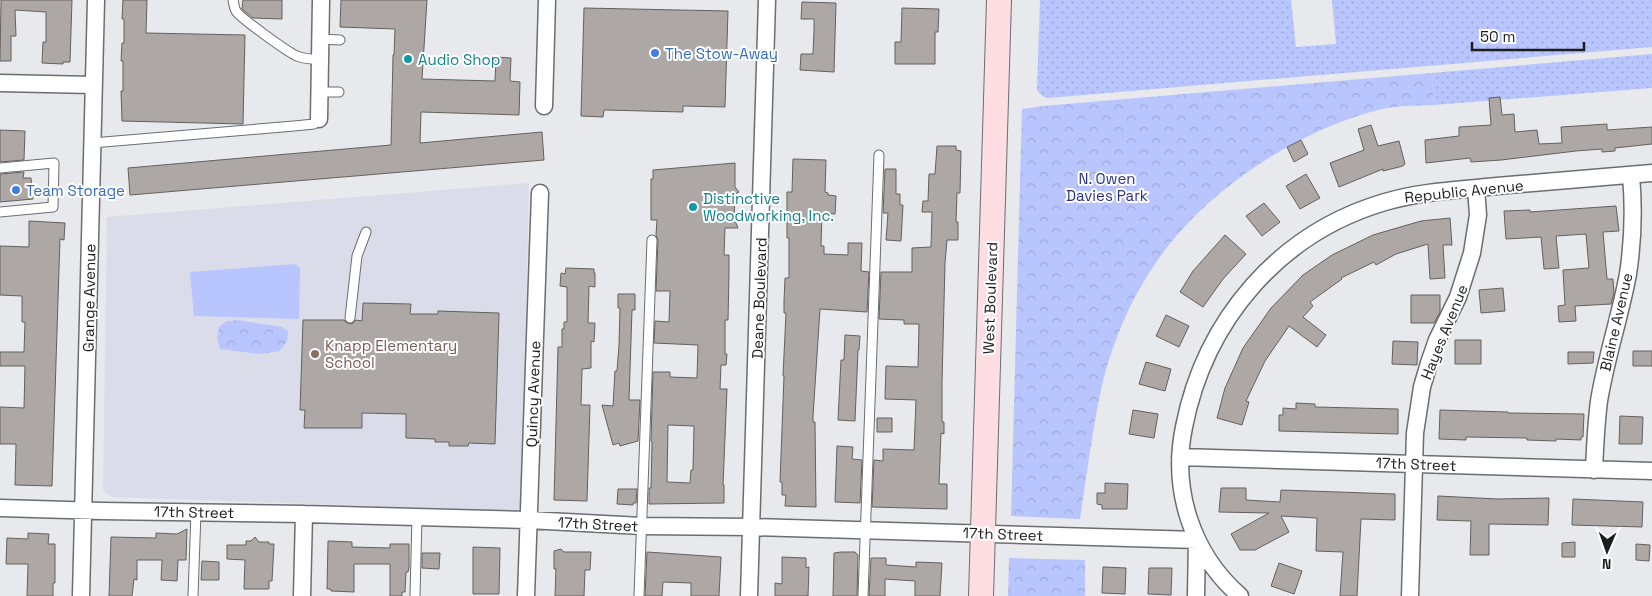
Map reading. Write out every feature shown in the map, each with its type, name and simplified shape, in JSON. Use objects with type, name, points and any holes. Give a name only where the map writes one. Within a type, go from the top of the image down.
[{"type":"street","name":"Grange Avenue","points":[[81,596],[96,0]]},
{"type":"street","points":[[319,119],[321,0]]},
{"type":"street","points":[[544,106],[547,0]]},
{"type":"street","name":"Deane Boulevard","points":[[749,596],[767,0]]},
{"type":"street","name":"West Boulevard","points":[[980,596],[999,0]]},
{"type":"street","points":[[0,83],[93,85]]},
{"type":"street","name":"Republic Avenue","points":[[1197,540],[1184,504],[1180,458],[1183,433],[1195,384],[1215,339],[1242,297],[1277,261],[1317,232],[1362,210],[1410,196],[1476,188],[1652,173]]},
{"type":"street","name":"Blaine Avenue","points":[[1594,470],[1599,402],[1628,274],[1634,204],[1631,175]]},
{"type":"street","name":"Hayes Avenue","points":[[1410,596],[1417,411],[1424,379],[1437,340],[1463,283],[1472,253],[1478,216],[1476,188]]},
{"type":"street","name":"Quincy Avenue","points":[[526,596],[540,193]]},
{"type":"street","name":"17th Street","points":[[1180,458],[1652,471]]},
{"type":"street","name":"17th Street","points":[[0,508],[417,517],[642,526],[751,527],[1197,540]]},
{"type":"street","points":[[302,596],[304,514]]},
{"type":"street","points":[[1196,596],[1197,540]]},
{"type":"street","points":[[1197,540],[1213,567],[1240,596]]},
{"type":"lane","points":[[234,0],[236,11],[243,20],[255,26],[294,55],[306,59],[320,60]]},
{"type":"lane","points":[[320,39],[340,40]]},
{"type":"lane","points":[[319,92],[339,92]]},
{"type":"lane","points":[[92,143],[314,124],[319,119]]},
{"type":"lane","points":[[863,596],[879,155]]},
{"type":"lane","points":[[0,168],[54,163],[53,207],[0,212]]},
{"type":"lane","points":[[350,318],[357,256],[366,232]]},
{"type":"lane","points":[[639,596],[652,240]]},
{"type":"lane","points":[[193,596],[196,512]]},
{"type":"lane","points":[[415,596],[417,517]]},
{"type":"shaded area","name":"Knapp Elementary School","points":[[529,183],[522,504],[517,511],[112,497],[103,490],[107,217]]},
{"type":"green space","points":[[1040,0],[1291,0],[1296,47],[1336,44],[1332,0],[1652,0],[1652,47],[1048,98],[1042,96],[1037,90]]},
{"type":"green space","points":[[1652,54],[1652,88],[1434,105],[1432,73]]},
{"type":"green space","name":"N. Owen Davies Park","points":[[1432,73],[1434,105],[1385,108],[1315,133],[1283,149],[1253,168],[1198,213],[1175,238],[1147,275],[1117,337],[1099,399],[1080,519],[1011,516],[1022,109]]},
{"type":"green space","points":[[295,264],[300,268],[299,319],[194,316],[190,272]]},
{"type":"green space","points":[[237,320],[282,327],[288,331],[287,341],[280,351],[259,354],[220,349],[217,338],[219,327],[225,322]]},
{"type":"green space","points":[[1009,558],[1085,560],[1085,596],[1008,596]]},
{"type":"building","points":[[1,0],[72,0],[70,62],[63,62],[63,64],[42,63],[43,42],[46,42],[46,12],[15,10],[16,36],[11,36],[11,61],[0,61]]},
{"type":"building","points":[[123,0],[147,0],[146,33],[245,35],[243,124],[122,121]]},
{"type":"building","points":[[243,0],[282,0],[282,19],[253,18],[242,9]]},
{"type":"building","points":[[341,0],[427,0],[422,79],[495,81],[496,57],[511,58],[510,81],[520,82],[519,115],[421,112],[420,143],[542,132],[544,160],[130,195],[128,168],[391,145],[395,29],[340,27]]},
{"type":"building","points":[[802,2],[836,3],[834,72],[800,70],[801,54],[813,54],[814,30],[814,19],[801,19]]},
{"type":"building","points":[[584,8],[728,11],[725,107],[683,106],[683,112],[604,110],[603,117],[581,116]]},
{"type":"building","points":[[902,8],[939,9],[938,32],[935,32],[935,64],[895,64],[895,42],[901,42]]},
{"type":"building","points":[[1500,97],[1502,115],[1514,114],[1515,132],[1537,130],[1539,144],[1562,143],[1561,127],[1607,124],[1607,130],[1652,127],[1652,144],[1615,148],[1615,151],[1602,152],[1602,149],[1501,160],[1471,162],[1470,158],[1426,163],[1425,140],[1459,136],[1459,127],[1491,125],[1489,98]]},
{"type":"building","points":[[1371,125],[1378,146],[1399,141],[1405,164],[1383,171],[1383,169],[1339,187],[1330,163],[1364,150],[1358,129]]},
{"type":"building","points":[[0,130],[25,131],[24,160],[0,162]]},
{"type":"building","points":[[1301,140],[1308,154],[1294,162],[1287,147]]},
{"type":"building","points":[[937,146],[956,146],[956,150],[961,151],[960,193],[957,193],[956,222],[958,222],[958,240],[947,240],[945,263],[942,382],[942,422],[944,422],[944,434],[941,433],[939,484],[947,484],[947,509],[872,507],[874,460],[883,461],[883,449],[914,450],[916,400],[885,399],[886,366],[918,367],[919,324],[904,324],[904,320],[879,319],[881,272],[912,272],[912,248],[931,247],[932,212],[922,212],[923,201],[928,201],[929,174],[935,174]]},
{"type":"building","points":[[793,159],[826,160],[825,192],[828,195],[836,196],[835,214],[822,213],[821,246],[824,246],[824,254],[848,255],[848,243],[862,243],[861,271],[869,272],[867,312],[820,309],[813,416],[813,422],[815,422],[816,507],[785,506],[786,495],[782,495],[782,482],[780,482],[786,313],[784,313],[785,278],[789,278],[787,192],[792,192]]},
{"type":"building","points":[[735,163],[735,187],[739,192],[735,194],[734,218],[738,228],[725,228],[724,255],[729,255],[729,273],[728,320],[725,320],[725,354],[727,354],[726,365],[721,365],[720,389],[727,389],[724,503],[649,504],[649,488],[651,488],[653,372],[670,372],[670,377],[697,378],[698,345],[654,343],[655,321],[669,322],[670,291],[656,291],[658,240],[656,235],[657,220],[651,220],[651,179],[653,179],[653,170]],"holes":[[[668,425],[694,426],[693,470],[691,470],[690,483],[667,482]]]},
{"type":"building","points":[[885,169],[896,169],[896,194],[900,194],[900,205],[903,205],[901,241],[886,240],[888,213],[883,213]]},
{"type":"building","name":"Team Storage","points":[[24,172],[23,178],[31,178],[33,199],[0,202],[0,174]]},
{"type":"building","points":[[1306,174],[1320,198],[1300,209],[1286,186]]},
{"type":"building","points":[[1264,203],[1280,222],[1262,236],[1246,216]]},
{"type":"building","points":[[1616,206],[1619,231],[1603,232],[1607,279],[1613,279],[1614,293],[1611,304],[1575,306],[1576,321],[1559,322],[1558,306],[1565,305],[1563,270],[1589,268],[1586,234],[1556,236],[1559,268],[1544,269],[1541,237],[1506,239],[1504,211],[1530,210],[1530,212]]},
{"type":"building","points":[[1450,218],[1452,245],[1443,245],[1445,278],[1430,279],[1428,244],[1396,254],[1376,265],[1374,262],[1341,278],[1310,302],[1313,306],[1303,317],[1326,335],[1317,347],[1289,326],[1265,361],[1246,401],[1249,402],[1242,425],[1217,418],[1225,388],[1243,348],[1271,308],[1303,275],[1332,255],[1373,235],[1421,221]]},
{"type":"building","points":[[29,221],[65,223],[64,240],[60,239],[52,486],[15,485],[16,444],[0,444],[0,407],[24,408],[25,366],[0,366],[0,352],[24,352],[25,322],[22,322],[22,296],[0,295],[0,246],[29,247]]},
{"type":"building","points":[[1225,235],[1246,254],[1223,279],[1203,307],[1180,292],[1193,271]]},
{"type":"building","points":[[566,268],[594,269],[595,273],[595,287],[589,286],[588,323],[595,323],[594,342],[591,341],[591,368],[582,369],[581,405],[590,405],[587,501],[554,500],[558,347],[562,347],[562,329],[564,329],[564,322],[567,322],[567,287],[560,286],[561,273],[565,274]]},
{"type":"building","points":[[1503,288],[1505,311],[1481,313],[1479,290]]},
{"type":"building","points":[[618,294],[635,294],[635,310],[632,310],[629,400],[640,400],[638,441],[620,446],[619,443],[613,445],[602,405],[613,406],[619,345],[620,308],[618,308]]},
{"type":"building","points":[[1411,295],[1440,295],[1440,312],[1434,323],[1411,323]]},
{"type":"building","points":[[363,303],[411,304],[410,314],[438,314],[438,311],[499,313],[495,444],[469,443],[468,446],[449,446],[449,442],[435,442],[435,439],[406,438],[406,414],[362,413],[362,428],[304,428],[305,410],[300,410],[303,320],[344,320],[352,324],[356,320],[362,321]]},
{"type":"building","points":[[1166,315],[1189,326],[1179,347],[1156,336]]},
{"type":"building","points":[[845,335],[860,336],[855,421],[838,420],[841,360],[844,360]]},
{"type":"building","points":[[1455,340],[1481,340],[1481,364],[1455,364]]},
{"type":"building","points":[[1393,341],[1418,342],[1417,365],[1392,364]]},
{"type":"building","points":[[1633,351],[1652,351],[1652,366],[1633,366]]},
{"type":"building","points":[[1568,352],[1594,352],[1593,363],[1568,364]]},
{"type":"building","points":[[1146,362],[1171,369],[1165,391],[1139,384]]},
{"type":"building","points":[[1296,403],[1315,404],[1315,407],[1398,409],[1398,434],[1279,431],[1279,415],[1283,415],[1283,408],[1296,409]]},
{"type":"building","points":[[1133,410],[1158,414],[1154,438],[1129,434]]},
{"type":"building","points":[[1440,410],[1584,414],[1583,437],[1581,437],[1581,440],[1556,439],[1556,441],[1527,440],[1527,438],[1466,437],[1466,440],[1439,439]]},
{"type":"building","points":[[1620,416],[1643,417],[1642,444],[1619,444]]},
{"type":"building","points":[[877,418],[892,418],[892,432],[877,432]]},
{"type":"building","points":[[837,446],[853,447],[852,459],[862,460],[860,503],[835,502]]},
{"type":"building","points":[[1105,483],[1128,484],[1127,509],[1102,509],[1102,505],[1097,504],[1097,493],[1105,493]]},
{"type":"building","points":[[1221,488],[1246,488],[1246,500],[1280,502],[1281,490],[1395,494],[1395,520],[1361,519],[1357,596],[1340,596],[1343,552],[1316,551],[1317,518],[1281,516],[1289,532],[1255,550],[1240,550],[1231,534],[1269,513],[1219,512]]},
{"type":"building","points":[[618,489],[637,489],[636,503],[633,503],[633,505],[617,504]]},
{"type":"building","points":[[1438,496],[1498,499],[1549,498],[1548,525],[1489,524],[1489,555],[1470,555],[1471,521],[1437,520]]},
{"type":"building","points":[[1573,499],[1643,502],[1642,527],[1572,525]]},
{"type":"building","points":[[187,529],[186,560],[178,560],[177,581],[161,580],[162,560],[137,560],[137,580],[134,579],[132,596],[109,596],[111,537],[156,538],[156,533],[177,534]]},
{"type":"building","points":[[28,533],[49,534],[48,544],[55,544],[53,596],[27,596],[28,564],[6,564],[7,538],[28,539]]},
{"type":"building","points":[[255,537],[259,542],[274,544],[272,581],[269,581],[269,589],[244,589],[245,560],[227,559],[227,545],[246,545],[246,541],[251,541]]},
{"type":"building","points":[[328,541],[352,542],[352,547],[390,548],[390,544],[409,544],[409,568],[408,572],[406,572],[405,592],[402,592],[402,596],[390,596],[390,564],[354,564],[354,592],[331,591],[331,589],[327,589]]},
{"type":"building","points":[[1575,542],[1575,557],[1562,557],[1562,543]]},
{"type":"building","points":[[1636,544],[1650,545],[1649,561],[1636,560]]},
{"type":"building","points":[[473,547],[500,548],[499,594],[473,594]]},
{"type":"building","points":[[561,549],[564,552],[591,552],[590,570],[585,570],[584,596],[555,596],[556,569],[554,569],[554,551]]},
{"type":"building","points":[[647,552],[721,557],[719,596],[691,596],[691,583],[663,582],[662,596],[645,596]]},
{"type":"building","points":[[855,552],[858,555],[857,596],[833,596],[834,553]]},
{"type":"building","points":[[422,553],[440,553],[439,569],[422,568]]},
{"type":"building","points":[[782,557],[806,558],[806,568],[809,567],[808,596],[775,596],[775,583],[782,584]]},
{"type":"building","points":[[871,558],[886,558],[886,565],[916,567],[916,562],[942,563],[940,596],[915,596],[915,581],[885,579],[885,596],[869,596]]},
{"type":"building","points":[[202,561],[219,562],[219,580],[201,580]]},
{"type":"building","points":[[1279,563],[1302,571],[1294,594],[1271,586]]},
{"type":"building","points":[[1103,567],[1126,568],[1125,594],[1102,593]]},
{"type":"building","points":[[1149,568],[1172,568],[1171,595],[1148,594]]},
{"type":"place","name":"The Stow-Away","points":[[655,53]]},
{"type":"place","name":"Audio Shop","points":[[408,59]]},
{"type":"place","name":"Team Storage","points":[[16,190]]},
{"type":"place","name":"Distinctive Woodworking, Inc.","points":[[693,207]]},
{"type":"place","name":"Knapp Elementary School","points":[[315,354]]}]
